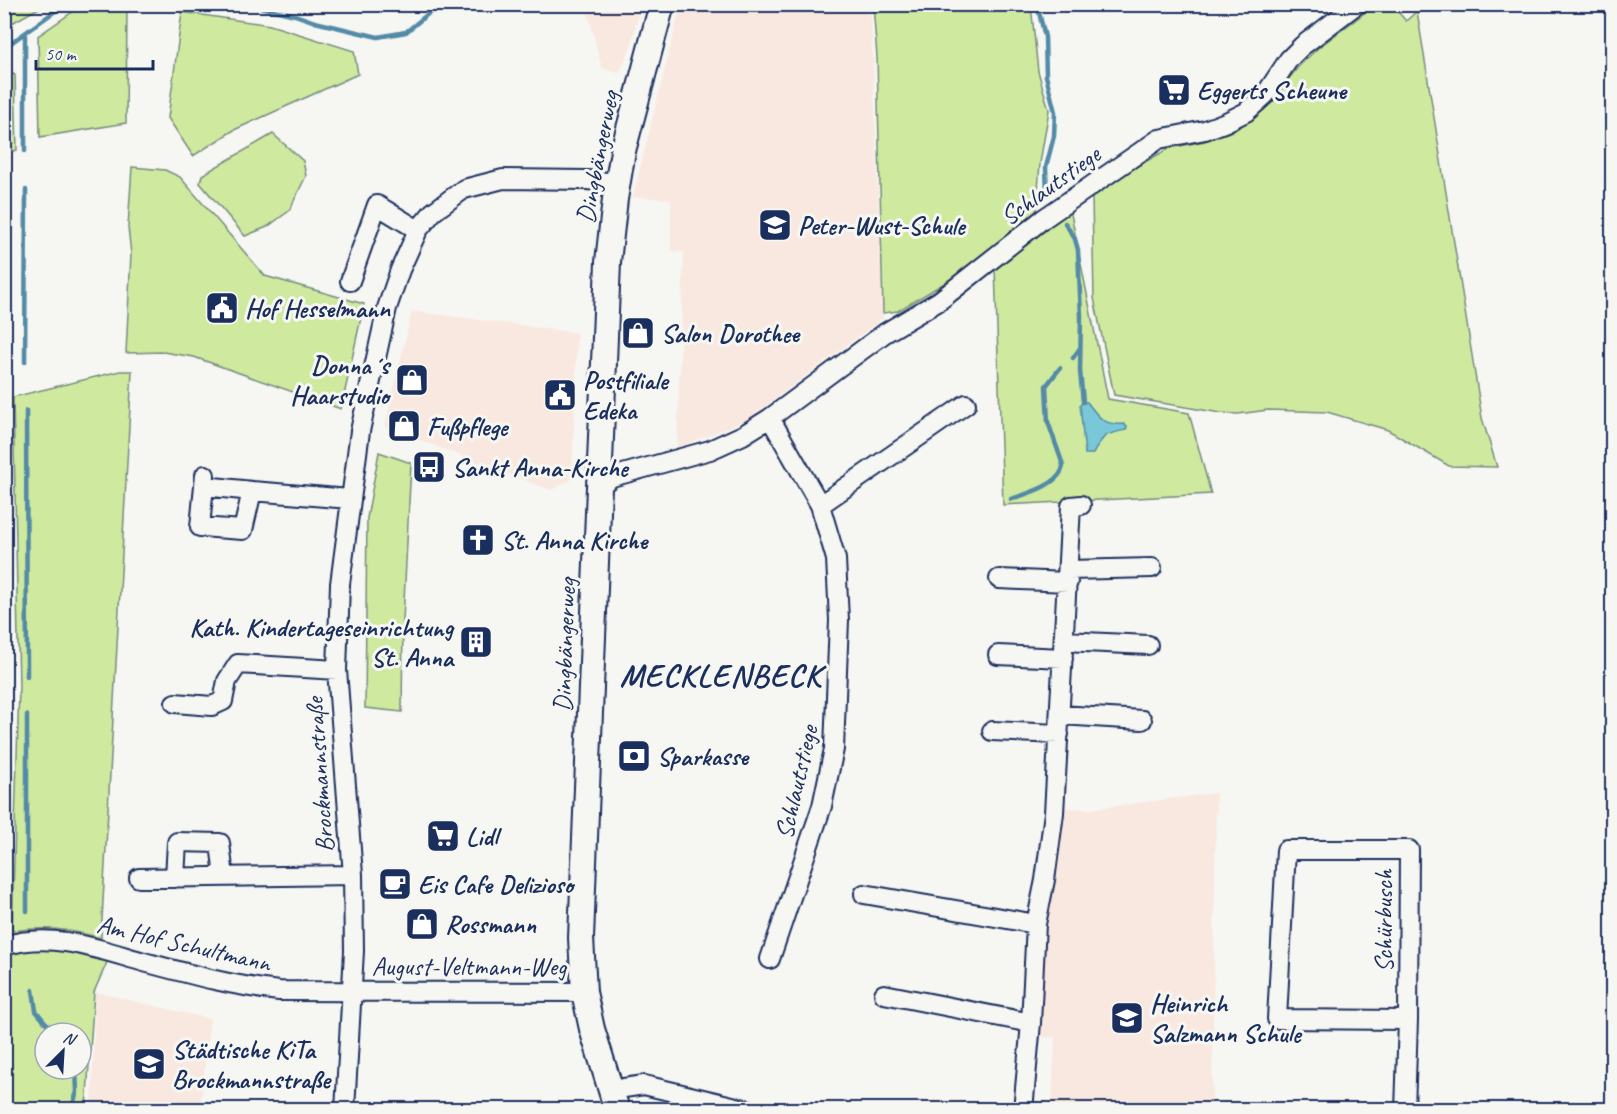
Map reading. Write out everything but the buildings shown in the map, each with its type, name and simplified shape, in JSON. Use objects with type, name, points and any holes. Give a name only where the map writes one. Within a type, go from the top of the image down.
[{"type":"street","name":"Dingbängerweg","points":[[614,1101],[592,1029],[584,992],[581,938],[598,487],[608,262],[617,183],[623,151],[662,4]]},
{"type":"street","name":"Schlautstiege","points":[[598,487],[612,477],[710,450],[743,435],[770,418],[885,333],[939,301],[1043,219],[1159,139],[1205,130],[1246,112],[1265,95],[1289,59],[1302,46],[1357,4]]},
{"type":"street","name":"Brockmannstraße","points":[[345,1110],[353,991],[353,875],[337,670],[340,584],[360,431],[380,336],[400,270],[418,230],[433,212],[464,189],[503,179],[527,178],[617,183]]},
{"type":"street","points":[[350,281],[377,205],[418,230]]},
{"type":"street","points":[[820,505],[966,404]]},
{"type":"street","name":"Schlautstiege","points":[[770,418],[820,505],[836,559],[839,620],[834,749],[822,806],[770,959]]},
{"type":"street","points":[[252,491],[243,530],[200,527],[205,481],[252,491],[350,499]]},
{"type":"street","points":[[1023,1110],[1031,1023],[1036,924],[1054,813],[1071,506],[1081,505]]},
{"type":"street","points":[[999,579],[1068,576],[1152,568]]},
{"type":"street","points":[[998,655],[1148,645]]},
{"type":"street","name":"Brockmannstraße","points":[[175,704],[212,706],[223,702],[227,681],[238,664],[337,670]]},
{"type":"street","points":[[1060,715],[1142,720]]},
{"type":"street","points":[[992,731],[1059,734]]},
{"type":"street","points":[[175,878],[177,842],[220,843],[224,877]]},
{"type":"street","name":"Schürbusch","points":[[1405,1110],[1408,1020],[1409,850],[1286,850],[1277,1019],[1408,1020]]},
{"type":"street","name":"Brockmannstraße","points":[[139,878],[353,875]]},
{"type":"street","points":[[864,894],[1036,924]]},
{"type":"street","name":"Am Hof Schultmann","points":[[4,946],[33,940],[60,941],[246,987],[279,991],[353,991]]},
{"type":"street","name":"August-Veltmann-Weg","points":[[353,991],[584,992]]},
{"type":"street","points":[[884,994],[1031,1023]]},
{"type":"street","points":[[614,1101],[644,1085],[749,1110]]},
{"type":"shaded area","points":[[586,5],[641,5],[631,46],[619,73],[602,68]]},
{"type":"shaded area","name":"Peter-Wust-Schule","points":[[681,5],[819,5],[871,14],[883,318],[748,419],[677,448],[684,252],[671,251],[671,199],[633,197]]},
{"type":"shaded area","points":[[412,311],[577,333],[572,479],[551,490],[385,427]]},
{"type":"shaded area","points":[[1216,793],[1212,1109],[1052,1109],[1055,1037],[1040,1037],[1048,892],[1063,808],[1091,809]]},
{"type":"shaded area","name":"Städtische KiTa Brockmannstraße","points":[[95,992],[210,1019],[200,1109],[92,1109]]},
{"type":"green space","points":[[5,4],[44,4],[44,5],[5,27]]},
{"type":"green space","points":[[127,5],[126,123],[40,137],[38,36],[81,6]]},
{"type":"green space","points":[[873,5],[1031,5],[1038,71],[1049,110],[1040,163],[1036,218],[991,255],[898,311],[883,313],[877,57]]},
{"type":"green space","points":[[1375,5],[1392,5],[1406,21],[1417,11],[1482,418],[1497,467],[1449,466],[1388,430],[1327,412],[1268,410],[1238,414],[1221,413],[1114,395],[1094,298],[1092,197],[1136,167],[1170,148],[1205,141],[1235,130],[1264,110],[1299,66],[1318,48]]},
{"type":"green space","points":[[182,12],[270,25],[354,51],[358,74],[234,130],[193,156],[168,118]]},
{"type":"green space","points":[[5,69],[15,75],[17,150],[5,153]]},
{"type":"green space","points":[[273,134],[303,161],[306,176],[289,211],[267,227],[245,236],[200,183],[202,175]]},
{"type":"green space","points":[[132,167],[165,170],[180,177],[265,276],[364,304],[341,409],[194,357],[163,352],[126,353],[131,254],[128,227]]},
{"type":"green space","points":[[1070,209],[1108,399],[1189,413],[1211,494],[1003,505],[995,268]]},
{"type":"green space","points":[[120,371],[132,371],[101,938],[57,929],[12,931],[19,687],[13,397]]},
{"type":"green space","points":[[379,452],[411,463],[403,621],[402,712],[365,708],[367,518]]},
{"type":"green space","points":[[23,949],[69,950],[108,960],[94,992],[92,1021],[33,1021],[33,1081],[88,1081],[86,1109],[5,1110],[6,953]]},
{"type":"water","points":[[1087,402],[1106,422],[1124,424],[1127,427],[1126,430],[1106,436],[1093,454],[1085,454],[1080,405]]},
{"type":"waterway","points":[[4,48],[65,4]]},
{"type":"waterway","points":[[247,4],[378,37],[406,32],[440,4]]},
{"type":"waterway","points":[[1037,4],[1045,37],[1046,76],[1055,112],[1054,136],[1046,167],[1047,195]]},
{"type":"waterway","points":[[25,35],[25,151]]},
{"type":"waterway","points":[[25,362],[26,190]]},
{"type":"waterway","points":[[1065,223],[1075,239],[1078,250],[1081,316],[1080,371],[1083,402]]},
{"type":"waterway","points":[[1073,358],[1080,348]]},
{"type":"waterway","points":[[1011,499],[1043,487],[1057,478],[1061,472],[1063,465],[1048,422],[1046,386],[1060,368]]},
{"type":"waterway","points":[[26,411],[27,676]]},
{"type":"waterway","points":[[27,715],[27,911]]},
{"type":"waterway","points":[[33,990],[36,1011],[44,1021]]},
{"type":"waterway","points":[[71,1110],[77,1092],[77,1081]]},
{"type":"place","name":"Eggerts Scheune","points":[[1174,90]]},
{"type":"place","name":"Peter-Wust-Schule","points":[[775,225]]},
{"type":"place","name":"Hof Hesselmann","points":[[222,308]]},
{"type":"place","name":"Salon Dorothee","points":[[638,333]]},
{"type":"place","name":"Donna´s Haarstudio","points":[[412,380]]},
{"type":"place","name":"Postfiliale Edeka","points":[[560,395]]},
{"type":"place","name":"Fußpflege","points":[[404,426]]},
{"type":"place","name":"Sankt Anna-Kirche","points":[[429,467]]},
{"type":"place","name":"St. Anna Kirche","points":[[478,540]]},
{"type":"place","name":"Kath. Kindertageseinrichtung St. Anna","points":[[476,642]]},
{"type":"place","name":"Sparkasse","points":[[634,756]]},
{"type":"place","name":"Lidl","points":[[443,836]]},
{"type":"place","name":"Eis Cafe Delizioso","points":[[395,884]]},
{"type":"place","name":"Rossmann","points":[[422,924]]},
{"type":"place","name":"Heinrich Salzmann Schule","points":[[1127,1018]]},
{"type":"place","name":"Städtische KiTa Brockmannstraße","points":[[149,1064]]},
{"type":"district","name":"MECKLENBECK","points":[[721,675]]}]
